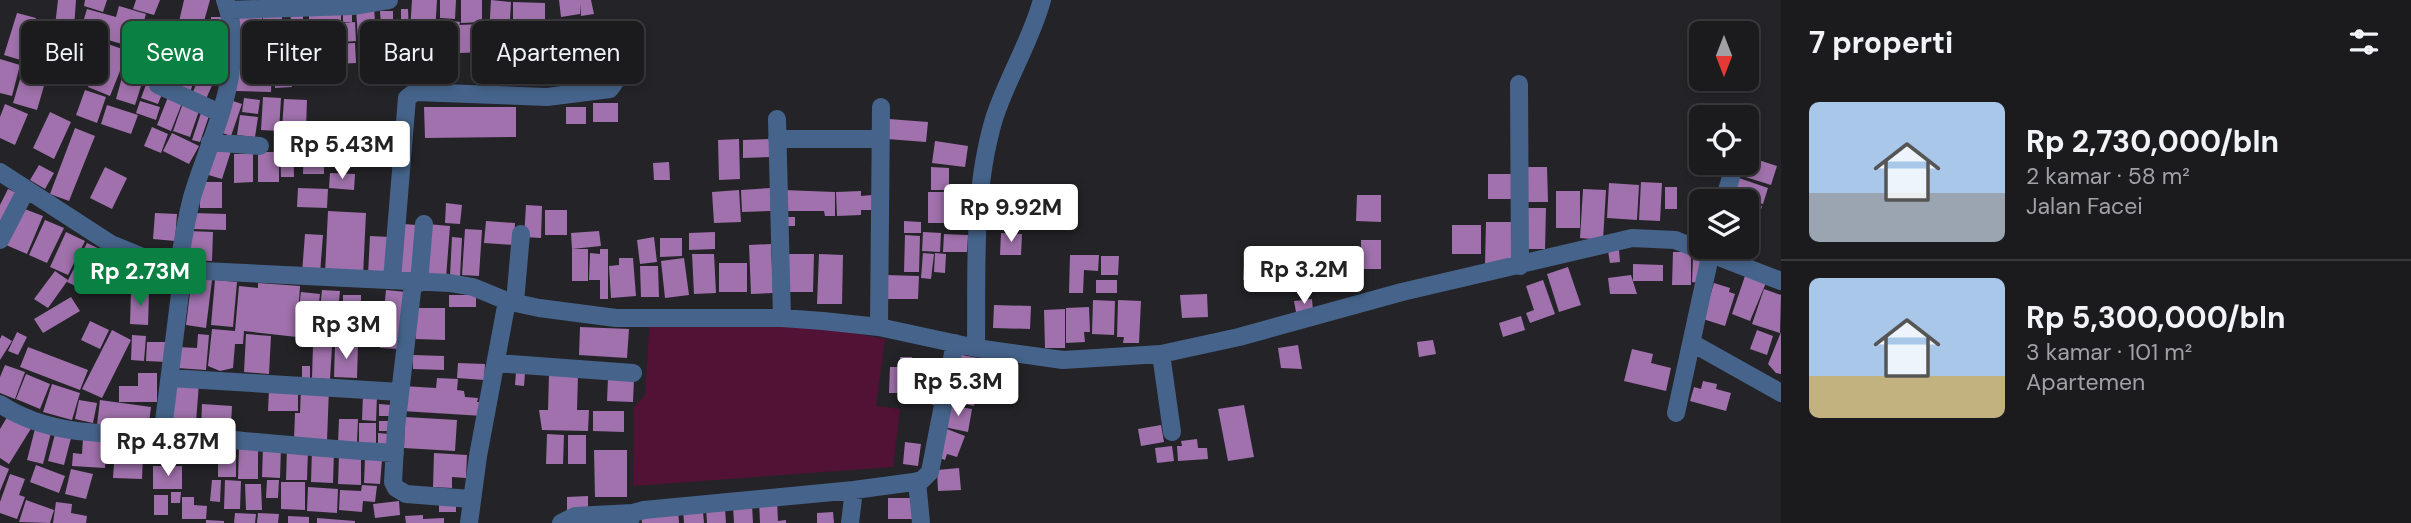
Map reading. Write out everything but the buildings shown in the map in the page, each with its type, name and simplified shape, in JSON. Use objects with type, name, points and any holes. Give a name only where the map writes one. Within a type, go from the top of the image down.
[{"type":"street","points":[[162,437],[188,212],[232,69],[232,27],[227,5],[353,6],[389,0]]},
{"type":"street","points":[[976,348],[977,206],[982,168],[994,120],[1042,3]]},
{"type":"street","points":[[392,281],[407,98],[415,92],[547,97],[610,89],[614,84]]},
{"type":"street","points":[[1519,84],[1520,266]]},
{"type":"street","points":[[158,85],[220,113]]},
{"type":"street","points":[[878,327],[881,107]]},
{"type":"street","points":[[777,119],[782,318]]},
{"type":"street","points":[[777,139],[880,139]]},
{"type":"street","points":[[210,142],[260,146]]},
{"type":"street","points":[[0,172],[111,244],[134,255],[180,269],[473,287],[511,301],[616,318],[782,318],[878,327],[976,348],[1063,360],[1161,354],[1239,337],[1402,292],[1614,242],[1652,237],[1689,244]]},
{"type":"street","points":[[0,240],[26,190]]},
{"type":"street","points":[[424,224],[400,392],[393,482],[400,491],[471,499]]},
{"type":"street","points":[[469,523],[471,499],[496,363],[511,301],[521,234]]},
{"type":"street","points":[[1676,413],[1709,259]]},
{"type":"street","points":[[1731,259],[1781,281]]},
{"type":"street","points":[[561,523],[575,516],[631,518],[854,490],[917,481],[926,477],[930,471],[955,343]]},
{"type":"street","points":[[1692,343],[1781,393]]},
{"type":"street","points":[[1161,354],[1172,432]]},
{"type":"street","points":[[496,363],[633,373]]},
{"type":"street","points":[[170,377],[400,392]]},
{"type":"street","points":[[0,404],[30,419],[61,428],[395,453]]},
{"type":"street","points":[[917,481],[921,523]]},
{"type":"street","points":[[850,523],[854,490]]},
{"type":"shaded area","points":[[650,317],[817,326],[885,339],[876,406],[900,409],[893,467],[633,486],[634,407],[645,395]]}]
